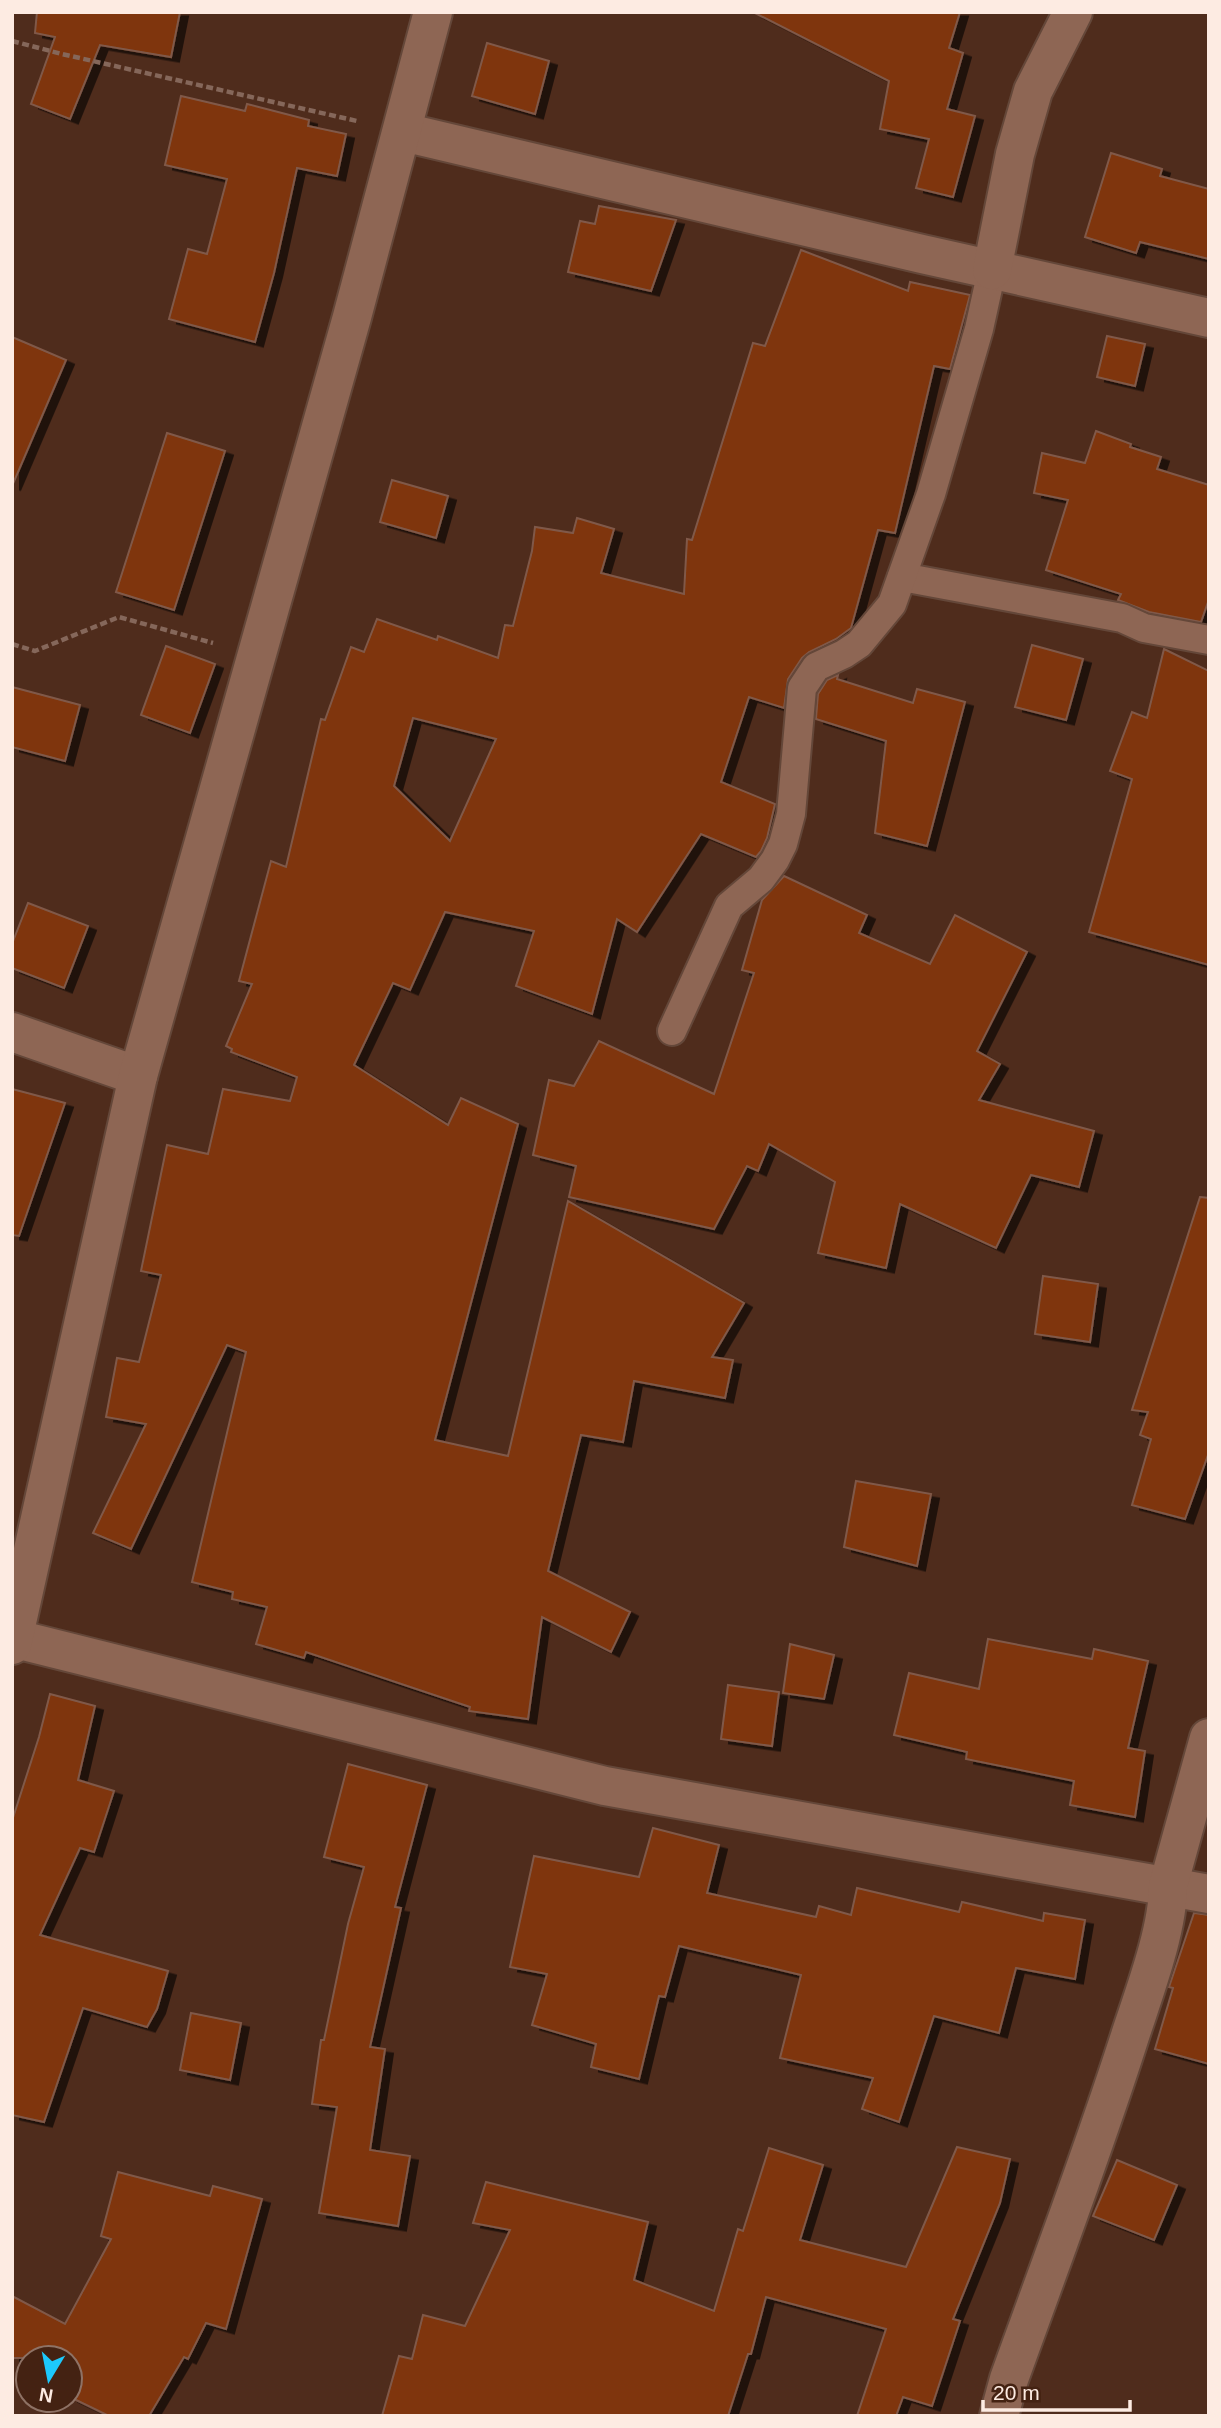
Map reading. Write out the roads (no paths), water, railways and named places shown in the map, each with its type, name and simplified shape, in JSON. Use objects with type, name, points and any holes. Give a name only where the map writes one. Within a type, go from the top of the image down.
[{"type":"street","points":[[433,12],[403,132],[138,1076],[13,1640],[604,1786],[1209,1894]]},
{"type":"street","points":[[992,270],[1015,154],[1033,90],[1073,12]]},
{"type":"street","points":[[403,132],[1209,318]]},
{"type":"street","points":[[12,1032],[138,1076]]},
{"type":"street","points":[[999,2416],[1009,2379],[1099,2131],[1147,1983],[1168,1900],[1168,1886],[1209,1738]]},
{"type":"lane","points":[[672,1031],[729,906],[761,879],[783,844],[791,814],[802,688],[816,667],[844,654],[871,632],[892,604],[941,460],[979,329],[992,270]]},
{"type":"lane","points":[[902,577],[1122,618],[1144,628],[1209,640]]}]
